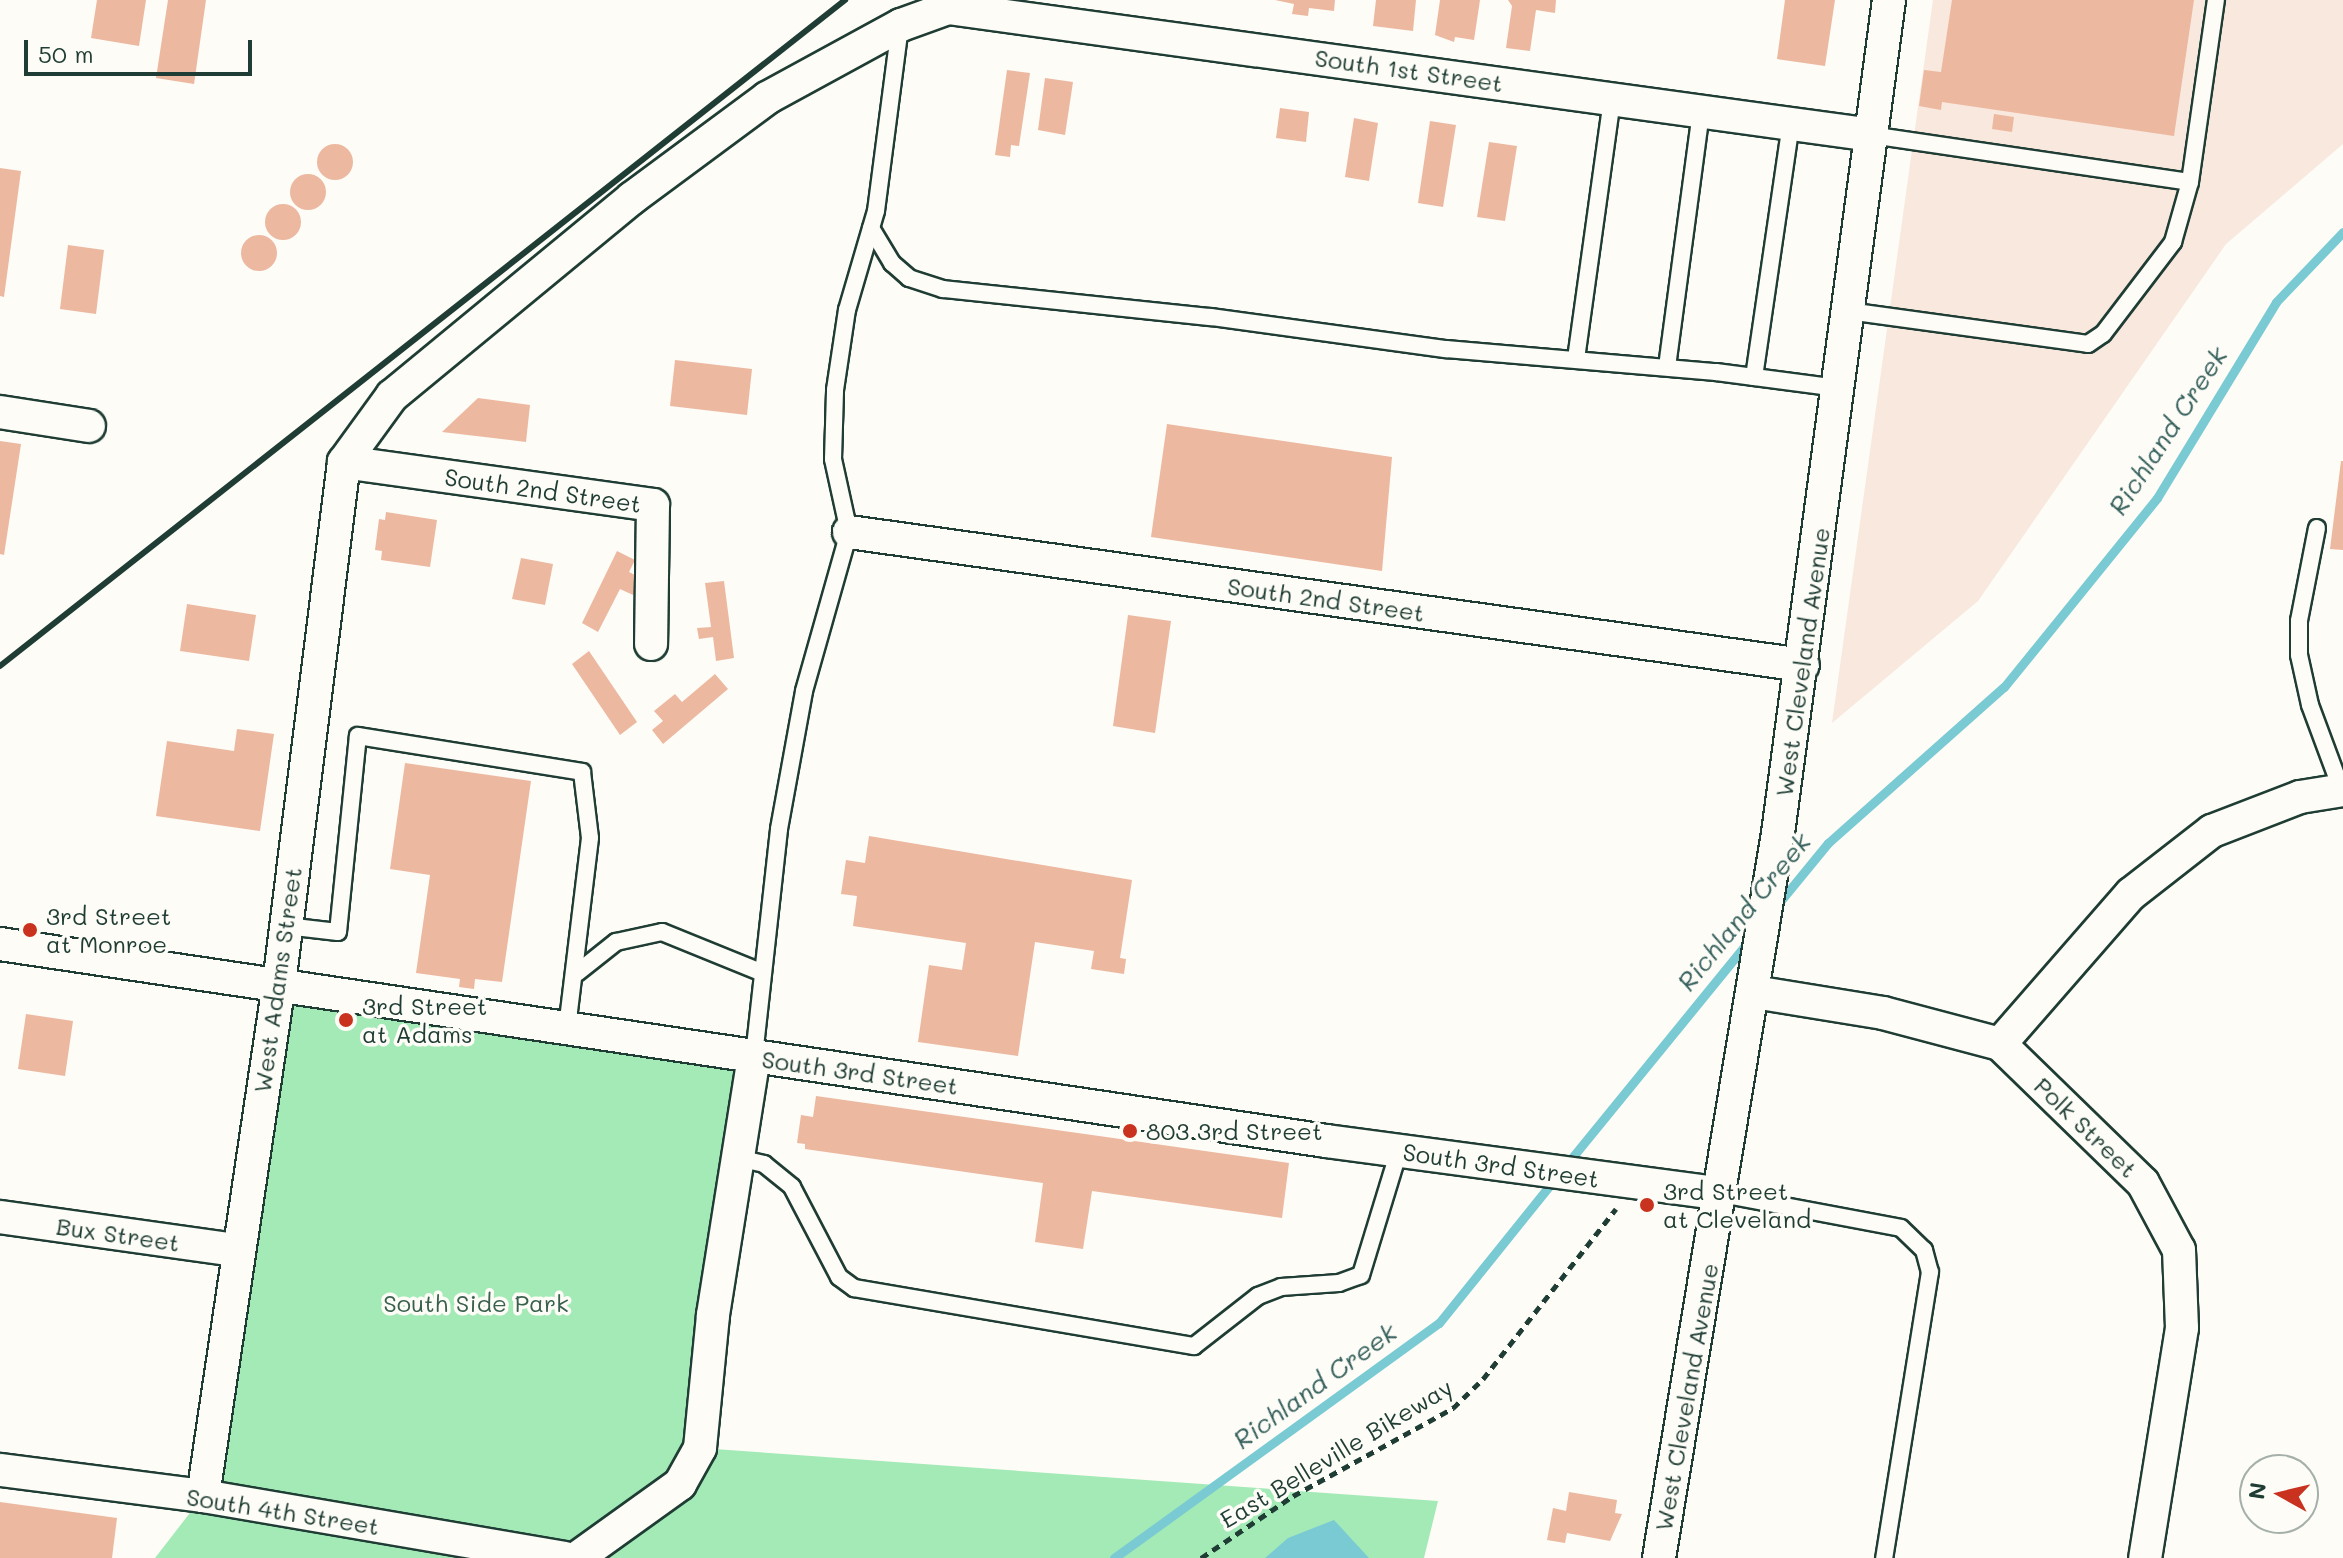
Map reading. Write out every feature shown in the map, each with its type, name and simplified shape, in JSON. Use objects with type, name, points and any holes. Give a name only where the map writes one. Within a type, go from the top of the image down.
[{"type":"street","name":"West Cleveland Avenue","points":[[1659,1558],[1755,985],[1803,665],[1889,0]]},
{"type":"street","name":"South 1st Street","points":[[901,25],[948,8],[1871,135]]},
{"type":"street","points":[[344,462],[392,396],[632,198],[767,98],[901,25]]},
{"type":"street","points":[[0,412],[89,426]]},
{"type":"street","name":"South 2nd Street","points":[[344,462],[653,505],[651,644]]},
{"type":"street","name":"West Adams Street","points":[[203,1496],[235,1250],[279,984],[344,462]]},
{"type":"street","name":"South 2nd Street","points":[[849,532],[1803,665]]},
{"type":"street","points":[[2000,1044],[2131,894],[2212,831],[2300,797],[2343,790]]},
{"type":"street","name":"South 3rd Street","points":[[0,944],[1399,1151],[1721,1194]]},
{"type":"street","name":"Polk Street","points":[[1755,985],[1883,1013],[2000,1044],[2143,1183],[2179,1250],[2182,1328],[2145,1558]]},
{"type":"street","points":[[576,1556],[680,1484],[696,1459],[754,1056]]},
{"type":"street","name":"Bux Street","points":[[0,1217],[235,1250]]},
{"type":"street","name":"South 4th Street","points":[[0,1470],[203,1496],[576,1556]]},
{"type":"lane","points":[[1848,311],[2088,344],[2103,334],[2173,242],[2190,182],[2216,0]]},
{"type":"lane","points":[[754,1056],[779,829],[804,691],[849,532],[833,459],[835,390],[847,310],[871,228],[901,25]]},
{"type":"lane","points":[[1576,359],[1612,99]]},
{"type":"lane","points":[[1667,367],[1701,111]]},
{"type":"lane","points":[[1754,377],[1791,124]]},
{"type":"lane","points":[[1871,135],[2190,182]]},
{"type":"lane","points":[[871,228],[892,263],[909,278],[943,289],[1211,317],[1446,349],[1667,367],[1838,388]]},
{"type":"lane","points":[[2317,528],[2299,621],[2299,655],[2310,705],[2343,790]]},
{"type":"lane","points":[[286,926],[338,932],[358,736],[582,772],[590,838],[577,973],[567,1029]]},
{"type":"lane","points":[[577,973],[616,942],[662,932],[763,973]]},
{"type":"lane","points":[[738,1158],[764,1164],[792,1187],[839,1277],[854,1288],[1194,1346],[1258,1296],[1281,1287],[1339,1283],[1361,1275],[1399,1151]]},
{"type":"lane","points":[[1721,1194],[1901,1228],[1924,1250],[1930,1272],[1884,1558]]},
{"type":"path","name":"East Belleville Bikeway","points":[[1201,1558],[1293,1496],[1453,1408],[1584,1254],[1615,1211],[1618,1181]]},
{"type":"shaded area","points":[[1933,0],[2343,0],[2343,144],[2226,244],[1978,601],[1832,723]]},
{"type":"green space","name":"South Side Park","points":[[277,996],[754,1056],[700,1448],[1438,1501],[1424,1558],[155,1558],[203,1496]]},
{"type":"water","points":[[1334,1520],[1369,1558],[1265,1558],[1288,1538]]},
{"type":"building","points":[[97,0],[146,0],[139,46],[91,38]]},
{"type":"building","points":[[168,0],[206,0],[194,84],[156,78]]},
{"type":"building","points":[[1275,0],[1335,0],[1334,11],[1309,8],[1308,16],[1292,14],[1294,4]]},
{"type":"building","points":[[1376,0],[1416,0],[1413,31],[1373,26]]},
{"type":"building","points":[[1440,0],[1480,0],[1474,40],[1455,37],[1454,42],[1435,35]]},
{"type":"building","points":[[1508,0],[1556,0],[1555,13],[1536,10],[1530,51],[1506,48],[1512,6]]},
{"type":"building","points":[[1785,0],[1835,0],[1825,66],[1777,59]]},
{"type":"building","points":[[1952,0],[2194,0],[2174,136],[1942,102],[1941,110],[1919,106],[1924,70],[1941,72]]},
{"type":"building","points":[[1007,70],[1030,73],[1019,146],[1011,145],[1010,157],[995,155]]},
{"type":"building","points":[[1045,78],[1073,82],[1065,135],[1038,130]]},
{"type":"building","points":[[1280,108],[1309,112],[1306,142],[1276,138]]},
{"type":"building","points":[[1994,114],[2014,117],[2012,132],[1992,129]]},
{"type":"building","points":[[1354,118],[1378,123],[1369,181],[1345,177]]},
{"type":"building","points":[[1430,121],[1456,125],[1443,207],[1418,203]]},
{"type":"building","points":[[1489,142],[1517,146],[1505,221],[1477,217]]},
{"type":"building","points":[[335,144],[348,149],[353,162],[348,175],[335,180],[322,175],[317,162],[322,149]]},
{"type":"building","points":[[0,168],[21,171],[4,297],[0,296]]},
{"type":"building","points":[[308,174],[321,179],[326,192],[321,205],[308,210],[295,205],[290,192],[295,179]]},
{"type":"building","points":[[283,204],[296,209],[301,222],[296,235],[283,240],[270,235],[265,222],[270,209]]},
{"type":"building","points":[[259,235],[272,240],[277,253],[272,266],[259,271],[246,266],[241,253],[246,240]]},
{"type":"building","points":[[68,245],[104,250],[96,314],[60,309]]},
{"type":"building","points":[[675,360],[752,369],[747,415],[670,406]]},
{"type":"building","points":[[478,398],[530,405],[526,442],[442,432]]},
{"type":"building","points":[[1167,424],[1392,457],[1382,571],[1151,537]]},
{"type":"building","points":[[0,441],[21,444],[4,555],[0,554]]},
{"type":"building","points":[[2343,461],[2343,550],[2330,549]]},
{"type":"building","points":[[386,512],[437,520],[430,567],[381,560],[382,551],[375,550],[379,519],[385,520]]},
{"type":"building","points":[[617,551],[635,560],[629,572],[641,578],[633,595],[620,589],[598,632],[582,623]]},
{"type":"building","points":[[521,558],[553,564],[545,605],[512,599]]},
{"type":"building","points":[[724,581],[734,658],[716,661],[713,637],[699,639],[697,628],[711,627],[705,583]]},
{"type":"building","points":[[187,604],[256,615],[249,661],[180,651]]},
{"type":"building","points":[[1128,615],[1171,621],[1155,733],[1113,726]]},
{"type":"building","points":[[589,651],[637,722],[620,735],[572,664]]},
{"type":"building","points":[[715,674],[728,689],[663,744],[652,730],[663,721],[654,711],[675,694],[682,702]]},
{"type":"building","points":[[237,729],[274,734],[260,831],[156,816],[167,741],[234,751]]},
{"type":"building","points":[[405,763],[531,781],[502,982],[475,979],[474,989],[459,987],[460,979],[416,973],[430,875],[390,869]]},
{"type":"building","points":[[869,836],[1132,880],[1120,958],[1126,959],[1124,974],[1091,969],[1094,951],[1035,942],[1018,1056],[918,1042],[929,965],[962,970],[966,943],[853,926],[857,896],[841,894],[846,860],[865,863]]},
{"type":"building","points":[[26,1014],[73,1021],[65,1076],[18,1069]]},
{"type":"building","points":[[816,1096],[1289,1163],[1282,1218],[1092,1191],[1083,1249],[1035,1242],[1043,1183],[805,1149],[805,1144],[797,1143],[801,1115],[813,1117]]},
{"type":"building","points":[[1569,1492],[1617,1500],[1615,1513],[1622,1514],[1610,1541],[1567,1533],[1565,1543],[1547,1540],[1553,1508],[1566,1511]]},
{"type":"building","points":[[0,1502],[117,1518],[112,1558],[0,1558]]},
{"type":"waterway","name":"Richland Creek","points":[[1778,904],[1828,843],[2004,687],[2157,498],[2276,302],[2343,232]]},
{"type":"waterway","name":"Richland Creek","points":[[1566,1165],[1751,938]]},
{"type":"waterway","name":"Richland Creek","points":[[1114,1558],[1439,1323],[1554,1180]]},
{"type":"railway","points":[[0,666],[845,0]]},
{"type":"place","name":"3rd Street at Monroe","points":[[30,930]]},
{"type":"place","name":"3rd Street at Adams","points":[[346,1020]]},
{"type":"place","name":"803 3rd Street","points":[[1130,1131]]},
{"type":"place","name":"3rd Street at Cleveland","points":[[1647,1205]]}]
